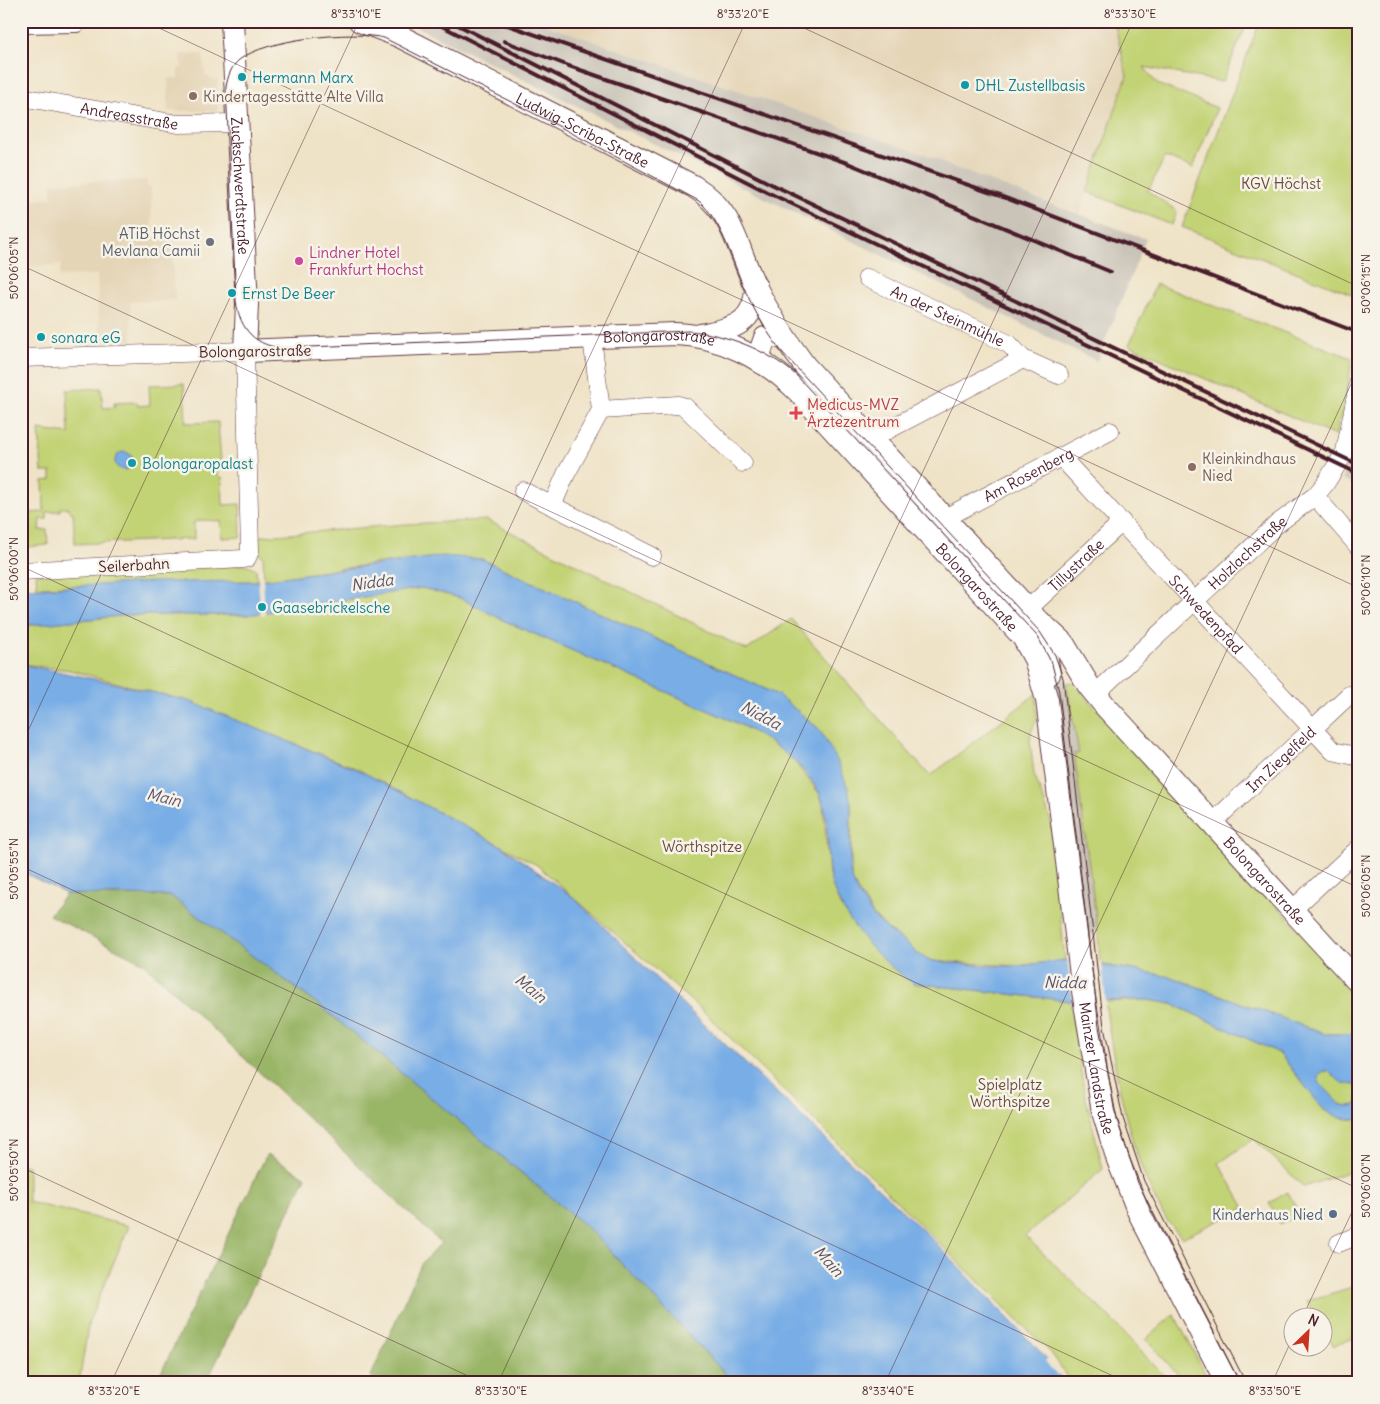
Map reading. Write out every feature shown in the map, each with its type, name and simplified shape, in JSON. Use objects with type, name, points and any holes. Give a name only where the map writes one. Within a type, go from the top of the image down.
[{"type":"main road","points":[[21,22],[76,21]]},
{"type":"main road","name":"Zuckschwerdtstraße","points":[[232,21],[247,304],[245,351]]},
{"type":"main road","name":"Ludwig-Scriba-Straße","points":[[360,21],[399,36],[706,194],[723,211],[730,223],[756,287]]},
{"type":"main road","points":[[697,335],[728,328],[744,321],[755,304],[756,287]]},
{"type":"main road","name":"Bolongarostraße","points":[[756,287],[785,339],[805,366],[1032,614],[1046,645],[1063,668],[1047,700]]},
{"type":"main road","name":"Bolongarostraße","points":[[245,351],[697,335],[728,345],[762,363],[798,391],[1023,637],[1035,659],[1047,700]]},
{"type":"main road","points":[[762,363],[760,352],[766,338],[775,335],[785,339]]},
{"type":"main road","points":[[1023,637],[1092,690]]},
{"type":"main road","name":"Bolongarostraße","points":[[1092,690],[1359,983]]},
{"type":"main road","name":"Mainzer Landstraße","points":[[1047,700],[1088,1027],[1103,1112],[1125,1179],[1139,1213],[1227,1383]]},
{"type":"street","name":"Andreasstraße","points":[[21,97],[178,124],[238,123]]},
{"type":"street","name":"An der Steinmühle","points":[[867,278],[1008,344],[1023,358],[1059,375]]},
{"type":"street","points":[[552,506],[566,474],[601,410],[592,338]]},
{"type":"street","name":"Bolongarostraße","points":[[21,358],[245,351]]},
{"type":"street","name":"Seilerbahn","points":[[21,571],[247,558],[250,551],[245,351]]},
{"type":"street","name":"An der Steinmühle","points":[[873,440],[1023,358]]},
{"type":"street","name":"Holzlachstraße","points":[[1092,690],[1194,602],[1277,524],[1315,496],[1333,474],[1345,452],[1359,380]]},
{"type":"street","points":[[601,410],[678,405],[685,407],[743,463]]},
{"type":"street","name":"Am Rosenberg","points":[[945,518],[1110,431]]},
{"type":"street","name":"Schwedenpfad","points":[[1061,457],[1333,751],[1359,757]]},
{"type":"street","points":[[523,491],[652,556]]},
{"type":"street","points":[[1315,496],[1359,547]]},
{"type":"street","name":"Tillystraße","points":[[1032,614],[1122,522]]},
{"type":"street","name":"Im Ziegelfeld","points":[[1212,823],[1349,694]]},
{"type":"street","points":[[1292,910],[1358,850]]},
{"type":"street","points":[[1339,1243],[1359,1235]]},
{"type":"shaded area","points":[[404,21],[535,21],[938,159],[947,165],[1146,239],[1097,361]]},
{"type":"shaded area","points":[[535,21],[1114,21],[1127,76],[1080,213],[947,165],[938,159]]},
{"type":"shaded area","name":"Kindertagesstätte Alte Villa","points":[[180,54],[203,54],[205,76],[218,80],[218,111],[168,111],[168,78],[178,78],[178,68],[182,67]]},
{"type":"shaded area","points":[[147,180],[147,186],[151,187],[152,238],[171,236],[175,300],[130,302],[132,341],[100,343],[97,275],[59,276],[61,265],[21,267],[21,200],[52,198],[52,183]]},
{"type":"shaded area","points":[[1355,443],[1359,444],[1359,487],[1342,480]]},
{"type":"shaded area","points":[[1055,677],[1066,680],[1073,723],[1075,723],[1079,753],[1075,754],[1098,933],[1085,934],[1054,700]]},
{"type":"green space","points":[[1114,21],[1248,21],[1222,82],[1144,67],[1157,84],[1217,108],[1193,168],[1165,157],[1148,191],[1177,211],[1172,225],[1087,192],[1127,76]]},
{"type":"green space","name":"KGV Höchst","points":[[1260,21],[1359,21],[1359,297],[1182,227]]},
{"type":"green space","points":[[1156,284],[1352,358],[1346,399],[1335,436],[1129,345]]},
{"type":"green space","points":[[184,384],[186,423],[218,422],[221,462],[217,463],[217,476],[222,477],[223,505],[240,504],[241,537],[222,538],[221,521],[202,520],[194,522],[194,539],[75,544],[73,513],[68,508],[60,508],[60,511],[47,512],[47,519],[40,519],[39,530],[47,530],[48,545],[27,547],[27,513],[44,512],[43,481],[51,480],[51,472],[42,472],[39,430],[69,434],[67,390],[101,388],[103,408],[115,407],[114,403],[137,402],[138,406],[150,405],[149,385]]},
{"type":"green space","points":[[487,520],[747,650],[791,619],[930,776],[1036,694],[1037,719],[1031,732],[1030,741],[1034,774],[1051,821],[1065,960],[1018,966],[932,961],[916,953],[908,944],[892,933],[874,916],[851,880],[851,803],[819,729],[778,695],[482,559],[379,563],[264,580],[263,556],[255,552],[253,537],[406,524]]},
{"type":"green space","points":[[248,565],[256,569],[257,581],[37,587],[36,574]]},
{"type":"green space","name":"Wörthspitze","points":[[422,588],[460,598],[505,621],[739,724],[773,743],[792,758],[819,793],[823,804],[829,874],[840,906],[913,983],[1070,1001],[1084,1090],[1103,1169],[1025,1236],[1103,1311],[1171,1383],[1072,1383],[1052,1354],[706,1014],[537,865],[351,766],[182,700],[70,670],[21,664],[21,626],[130,615],[247,615]]},
{"type":"green space","points":[[1072,682],[1335,969],[1335,976],[1346,987],[1357,994],[1359,1034],[1325,1034],[1171,977],[1100,964],[1098,933],[1074,754],[1079,753],[1066,683]]},
{"type":"green space","points":[[66,894],[171,896],[323,1008],[589,1229],[734,1383],[377,1383],[371,1376],[421,1264],[441,1243],[142,962],[49,915]]},
{"type":"green space","points":[[1148,1000],[1172,1004],[1279,1053],[1324,1110],[1341,1118],[1359,1120],[1359,1168],[1304,1187],[1254,1139],[1219,1163],[1245,1208],[1182,1238],[1165,1217],[1151,1190],[1132,1139],[1113,1056],[1105,1002]]},
{"type":"green space","points":[[1323,1071],[1328,1071],[1343,1084],[1359,1085],[1358,1104],[1345,1106],[1335,1100],[1319,1082],[1318,1077]]},
{"type":"green space","points":[[267,1154],[306,1177],[206,1383],[156,1383]]},
{"type":"green space","points":[[21,1165],[28,1166],[28,1202],[129,1226],[89,1321],[79,1383],[21,1383]]},
{"type":"green space","points":[[1288,1192],[1300,1215],[1280,1224],[1269,1203]]},
{"type":"green space","points":[[1359,1285],[1359,1336],[1334,1346],[1332,1343],[1332,1306],[1309,1306],[1306,1301]]},
{"type":"green space","points":[[1174,1314],[1210,1383],[1185,1383],[1146,1339]]},
{"type":"water","points":[[120,452],[128,452],[133,457],[131,468],[120,470],[115,465],[115,457]]},
{"type":"water","name":"Nidda","points":[[443,556],[482,559],[778,695],[819,729],[837,760],[848,788],[851,803],[850,872],[856,890],[874,917],[908,944],[916,953],[932,961],[988,966],[1018,966],[1065,960],[1141,971],[1171,977],[1325,1034],[1359,1034],[1359,1085],[1343,1084],[1328,1071],[1323,1071],[1318,1077],[1319,1082],[1341,1105],[1353,1106],[1359,1103],[1359,1120],[1341,1118],[1324,1110],[1279,1053],[1172,1004],[1148,1000],[1070,1001],[913,983],[887,963],[873,949],[849,919],[839,902],[832,886],[829,871],[826,820],[822,800],[819,792],[803,770],[784,752],[739,724],[505,621],[460,598],[422,588],[247,615],[130,615],[21,626],[21,589],[154,582],[253,581]]},
{"type":"water","name":"Main","points":[[21,664],[189,701],[359,770],[500,845],[573,897],[694,1015],[931,1238],[1048,1360],[1064,1383],[734,1383],[589,1229],[323,1008],[171,896],[66,894],[21,871]]},
{"type":"pier","points":[[258,578],[263,578],[265,615],[261,616]]},
{"type":"pier","points":[[1067,958],[1102,962],[1106,1005],[1073,1004]]},
{"type":"pier","points":[[1049,1357],[1060,1373],[1057,1376],[1045,1361]]},
{"type":"tram line","points":[[1240,1383],[1138,1183],[1117,1120],[1099,1027],[1059,692],[1052,664],[1038,637],[796,375],[772,358],[746,345],[718,336],[689,331],[285,348],[266,344],[251,335],[241,320],[236,301],[226,87],[230,72],[239,60],[268,47],[309,38],[352,35],[384,38],[547,120],[699,201],[707,209],[720,229],[751,302],[765,328],[783,353],[1040,632],[1055,655],[1063,678],[1104,1027],[1123,1118],[1144,1181],[1246,1383]]},
{"type":"railway","points":[[432,21],[767,192],[1359,474]]},
{"type":"railway","points":[[496,21],[1003,197],[1359,333]]},
{"type":"railway","points":[[458,25],[771,184],[1359,465]]},
{"type":"railway","points":[[504,41],[569,66],[850,164],[1111,272]]},
{"type":"place","name":"Hermann Marx","points":[[242,77]]},
{"type":"place","name":"DHL Zustellbasis","points":[[965,85]]},
{"type":"place","name":"Kindertagesstätte Alte Villa","points":[[193,96]]},
{"type":"place","name":"ATiB Höchst Mevlana Camii","points":[[210,242]]},
{"type":"place","name":"Lindner Hotel Frankfurt Hochst","points":[[299,261]]},
{"type":"place","name":"Ernst De Beer","points":[[232,293]]},
{"type":"place","name":"sonara eG","points":[[41,337]]},
{"type":"place","name":"Medicus-MVZ Ärztezentrum","points":[[796,413]]},
{"type":"place","name":"Bolongaropalast","points":[[132,463]]},
{"type":"place","name":"Kleinkindhaus Nied","points":[[1192,467]]},
{"type":"place","name":"Gaasebrickelsche","points":[[262,607]]},
{"type":"place","name":"Kinderhaus Nied","points":[[1333,1214]]},
{"type":"park label","name":"Spielplatz Wörthspitze","points":[[1010,1092]]}]
